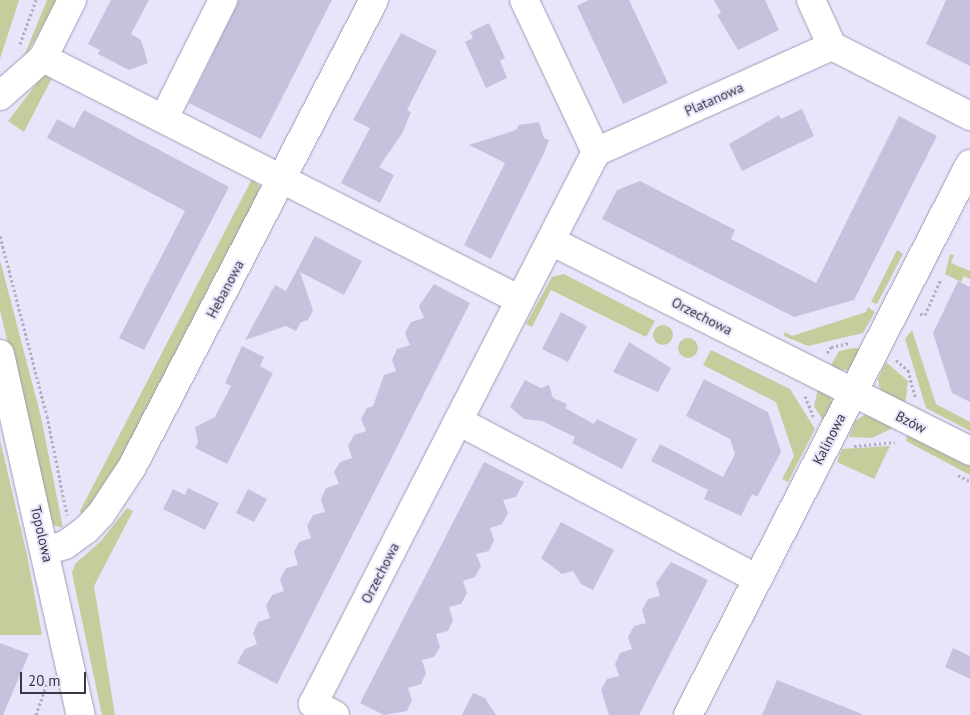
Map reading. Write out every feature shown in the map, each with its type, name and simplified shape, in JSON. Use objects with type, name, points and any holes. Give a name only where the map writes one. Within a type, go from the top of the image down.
[{"type":"street","points":[[0,96],[43,58],[72,0]]},
{"type":"street","points":[[164,118],[223,0]]},
{"type":"street","name":"Hebanowa","points":[[46,551],[72,540],[101,514],[132,467],[374,0]]},
{"type":"street","points":[[524,0],[596,152]]},
{"type":"street","points":[[811,0],[832,46],[970,116]]},
{"type":"street","name":"Platanowa","points":[[596,152],[832,46]]},
{"type":"street","points":[[43,58],[520,300]]},
{"type":"street","name":"Orzechowa","points":[[335,715],[313,704],[596,152]]},
{"type":"street","name":"Kalinowa","points":[[688,715],[970,164]]},
{"type":"street","name":"Orzechowa","points":[[551,241],[852,392]]},
{"type":"street","name":"Topolowa","points":[[0,354],[46,551],[81,715]]},
{"type":"street","name":"Bzów","points":[[852,392],[970,451]]},
{"type":"street","points":[[458,421],[758,579]]},
{"type":"path","points":[[0,236],[47,416],[72,540]]},
{"type":"path","points":[[798,388],[806,392]]},
{"type":"path","points":[[852,446],[894,442]]},
{"type":"green space","points":[[0,0],[19,0],[0,59]]},
{"type":"green space","points":[[47,0],[59,0],[22,61]]},
{"type":"green space","points":[[44,74],[53,76],[24,132],[8,121]]},
{"type":"green space","points":[[252,179],[260,187],[261,196],[127,458],[84,518],[80,511]]},
{"type":"green space","points":[[897,250],[903,254],[877,304],[871,302]]},
{"type":"green space","points":[[950,254],[954,255],[951,263],[970,271],[970,279],[964,276],[961,282],[945,274]]},
{"type":"green space","points":[[0,260],[41,417],[63,528],[53,525],[46,504],[0,310]]},
{"type":"green space","points":[[564,274],[655,321],[646,337],[551,290],[532,327],[526,324],[552,277]]},
{"type":"green space","points":[[868,307],[875,312],[863,333],[808,346],[784,336],[785,332],[792,336],[866,312]]},
{"type":"green space","points":[[659,325],[667,325],[673,331],[673,339],[667,345],[659,345],[653,339],[653,331]]},
{"type":"green space","points":[[912,330],[936,404],[970,422],[970,431],[926,408],[905,339]]},
{"type":"green space","points":[[688,338],[695,341],[698,348],[695,355],[688,358],[681,355],[678,348],[681,341]]},
{"type":"green space","points":[[854,348],[863,349],[848,370],[829,369],[839,351]]},
{"type":"green space","points":[[711,350],[790,389],[815,429],[788,482],[782,479],[794,456],[776,402],[703,365]]},
{"type":"green space","points":[[886,362],[908,381],[905,405],[884,395],[879,386],[878,379]]},
{"type":"green space","points":[[818,389],[830,396],[833,405],[825,423],[814,406]]},
{"type":"green space","points":[[866,414],[895,427],[872,438],[849,437],[855,421]]},
{"type":"green space","points":[[908,432],[970,463],[970,475],[906,441]]},
{"type":"green space","points":[[0,440],[27,555],[42,635],[0,635]]},
{"type":"green space","points":[[890,446],[874,479],[837,462],[842,449]]},
{"type":"green space","points":[[127,508],[133,511],[94,586],[115,715],[102,715],[72,573],[75,564],[101,541]]},
{"type":"building","points":[[111,0],[149,0],[131,34],[141,40],[148,63],[129,70],[98,54],[100,50],[88,44]]},
{"type":"building","points":[[239,0],[332,0],[261,139],[189,103]]},
{"type":"building","points":[[589,0],[629,0],[668,83],[623,104],[577,6]]},
{"type":"building","points":[[714,0],[765,0],[779,30],[738,50],[717,15],[721,13]]},
{"type":"building","points":[[946,0],[970,0],[970,66],[926,44]]},
{"type":"building","points":[[489,23],[505,58],[500,61],[507,78],[486,88],[465,42],[473,38],[470,32]]},
{"type":"building","points":[[401,33],[437,51],[407,110],[411,112],[403,132],[379,167],[394,175],[380,203],[341,183],[370,128],[353,120]]},
{"type":"building","points":[[802,109],[814,136],[742,171],[729,144],[779,115],[781,119]]},
{"type":"building","points":[[84,110],[229,187],[144,350],[119,338],[185,211],[47,138],[57,119],[74,128]]},
{"type":"building","points":[[899,116],[937,136],[854,300],[794,317],[602,219],[617,190],[640,181],[735,230],[731,239],[816,283]]},
{"type":"building","points":[[539,122],[544,138],[549,140],[491,259],[464,245],[505,163],[469,145],[516,130],[519,125]]},
{"type":"building","points":[[315,236],[362,261],[344,295],[300,272],[313,310],[308,320],[301,322],[296,331],[286,326],[245,340],[275,285],[286,291]]},
{"type":"building","points":[[958,281],[970,287],[970,402],[952,393],[933,333]]},
{"type":"building","points":[[434,284],[470,303],[277,684],[237,663],[245,649],[257,644],[253,633],[258,622],[270,618],[266,606],[272,595],[284,591],[280,579],[286,568],[298,565],[294,552],[299,542],[311,538],[307,526],[313,515],[325,512],[321,499],[326,488],[339,484],[334,472],[340,462],[352,458],[348,446],[354,435],[366,431],[361,419],[367,408],[373,406],[384,375],[396,371],[392,360],[397,349],[410,345],[405,333],[411,322],[424,318],[419,306]]},
{"type":"building","points":[[561,312],[587,326],[568,362],[542,349]]},
{"type":"building","points":[[629,342],[671,368],[658,392],[613,372]]},
{"type":"building","points":[[242,346],[264,357],[260,366],[273,373],[227,464],[195,448],[198,442],[195,427],[215,417],[231,386],[225,383]]},
{"type":"building","points":[[704,379],[768,412],[781,452],[757,497],[752,494],[741,516],[704,499],[708,490],[651,461],[660,444],[723,477],[735,454],[730,439],[686,416]]},
{"type":"building","points":[[525,380],[541,388],[549,385],[553,398],[567,404],[565,408],[594,424],[597,419],[637,439],[622,469],[572,443],[575,437],[542,421],[524,419],[510,407]]},
{"type":"building","points":[[484,462],[524,482],[516,497],[503,500],[508,513],[502,524],[490,528],[494,540],[489,551],[476,554],[481,566],[475,577],[463,581],[467,593],[461,604],[449,607],[453,620],[448,631],[436,634],[440,647],[434,657],[422,660],[426,673],[421,684],[408,688],[412,700],[407,711],[384,715],[360,703]]},
{"type":"building","points":[[188,488],[219,503],[205,530],[163,509],[173,489],[185,495]]},
{"type":"building","points":[[248,489],[267,499],[254,522],[236,513]]},
{"type":"building","points":[[561,522],[614,550],[593,590],[581,584],[573,571],[562,574],[541,558]]},
{"type":"building","points":[[671,562],[708,580],[639,715],[609,715],[601,690],[607,679],[619,676],[615,664],[620,653],[632,649],[628,637],[634,626],[646,623],[642,610],[648,599],[660,596],[656,583]]},
{"type":"building","points":[[0,643],[29,654],[3,715],[0,715]]},
{"type":"building","points":[[953,648],[970,656],[970,679],[945,667]]},
{"type":"building","points":[[777,680],[862,714],[862,715],[762,715]]},
{"type":"building","points":[[473,693],[485,698],[496,715],[462,715]]}]
